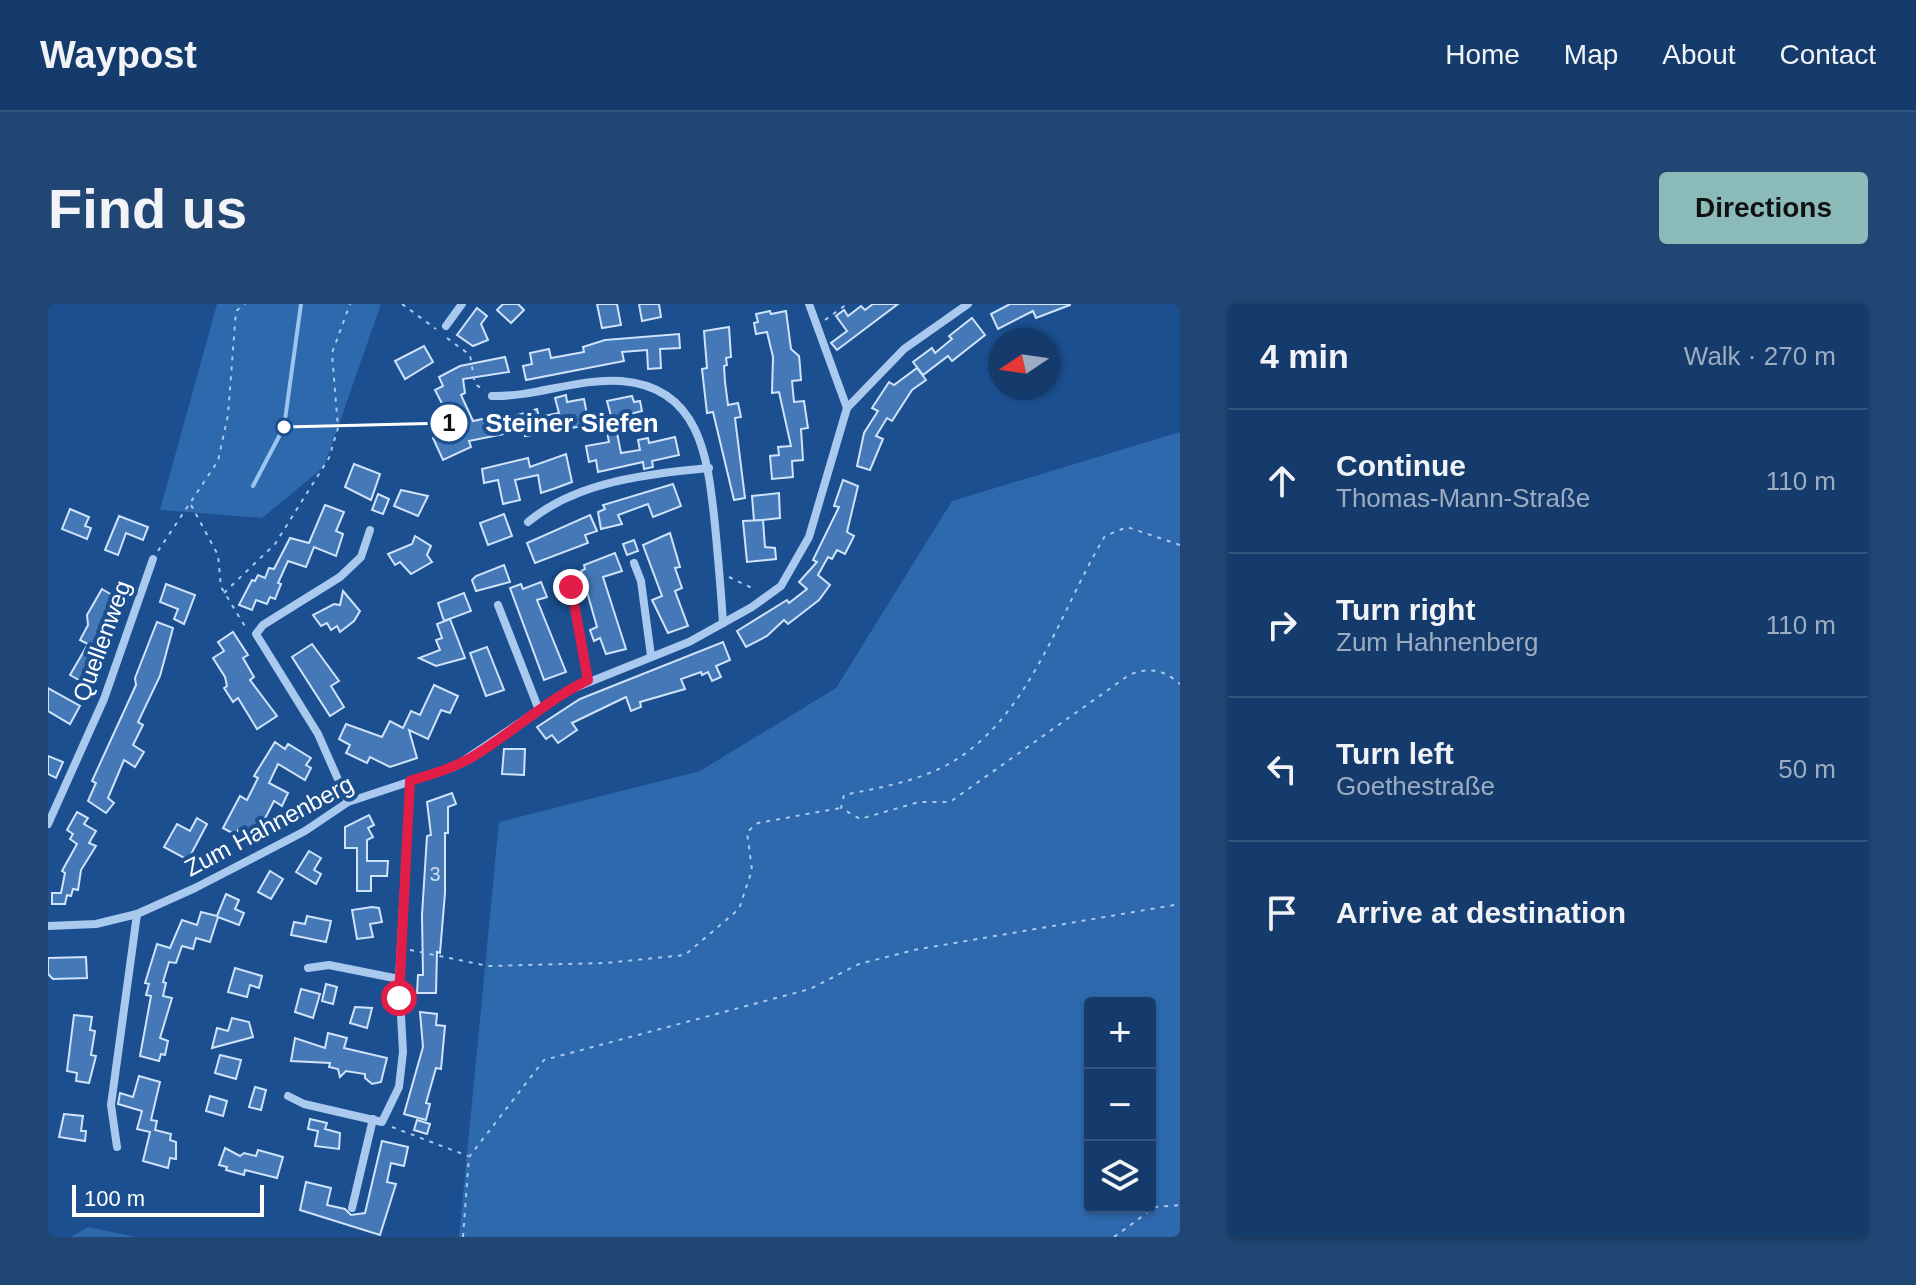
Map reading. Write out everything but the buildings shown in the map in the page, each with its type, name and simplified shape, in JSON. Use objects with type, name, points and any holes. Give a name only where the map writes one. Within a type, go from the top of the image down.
[{"type":"street","points":[[446,326],[462,304]]},
{"type":"street","points":[[809,304],[847,408]]},
{"type":"street","name":"Zum Hahnenberg","points":[[48,926],[96,924],[137,914],[305,831],[348,802],[454,767],[588,680],[723,623],[767,596],[781,586],[809,537],[847,408],[904,349],[968,304]]},
{"type":"street","points":[[492,396],[520,397],[602,382],[642,385],[663,395],[684,411],[703,442],[709,468],[723,623]]},
{"type":"street","points":[[528,522],[547,506],[623,480],[709,468]]},
{"type":"street","points":[[348,802],[318,734],[256,634],[263,625],[340,577],[361,557],[370,530]]},
{"type":"street","name":"Quellenweg","points":[[48,824],[104,699],[153,559]]},
{"type":"street","points":[[634,563],[641,581],[651,656]]},
{"type":"street","points":[[571,587],[588,680]]},
{"type":"street","points":[[498,605],[539,710]]},
{"type":"street","points":[[352,1208],[378,1120],[399,1087],[402,1064],[399,979],[410,781]]},
{"type":"street","points":[[117,1147],[111,1105],[137,914]]},
{"type":"street","points":[[308,968],[329,965],[399,979]]},
{"type":"street","points":[[288,1096],[304,1104],[378,1120]]},
{"type":"path","points":[[153,559],[218,461],[228,415],[235,304]]},
{"type":"path","points":[[236,311],[245,304]]},
{"type":"path","points":[[224,593],[275,544],[329,458],[338,428],[332,353],[350,304]]},
{"type":"path","points":[[402,304],[470,355],[475,384],[492,396]]},
{"type":"path","points":[[817,326],[847,304]]},
{"type":"path","points":[[191,504],[218,555],[224,593],[245,627],[256,634]]},
{"type":"path","points":[[841,808],[844,795],[915,779],[946,766],[979,742],[1008,709],[1033,671],[1105,536],[1127,527],[1180,545]]},
{"type":"path","points":[[720,572],[767,596]]},
{"type":"path","points":[[401,948],[488,966],[605,963],[685,955],[739,909],[752,870],[747,832],[758,823],[841,808],[860,819],[919,802],[950,802],[1129,675],[1146,669],[1165,672],[1180,684]]},
{"type":"path","points":[[463,1237],[469,1157],[544,1060],[810,989],[859,964],[914,950],[1180,904]]},
{"type":"path","points":[[378,1120],[422,1141],[469,1157]]},
{"type":"path","points":[[1114,1237],[1155,1207],[1180,1205]]},
{"type":"shaded area","points":[[217,304],[381,304],[324,467],[262,518],[160,510]]},
{"type":"shaded area","points":[[1180,432],[1180,1237],[459,1237],[499,822],[700,771],[836,688],[952,501]]},
{"type":"shaded area","points":[[88,1227],[136,1237],[71,1237]]},
{"type":"waterway","points":[[253,486],[284,427],[301,304]]},
{"type":"place","name":"Steiner Siefen","points":[[284,427]]},
{"type":"route","points":[[399,998],[408,875],[410,781],[454,767],[588,680],[584,671],[577,605],[571,587]]}]
